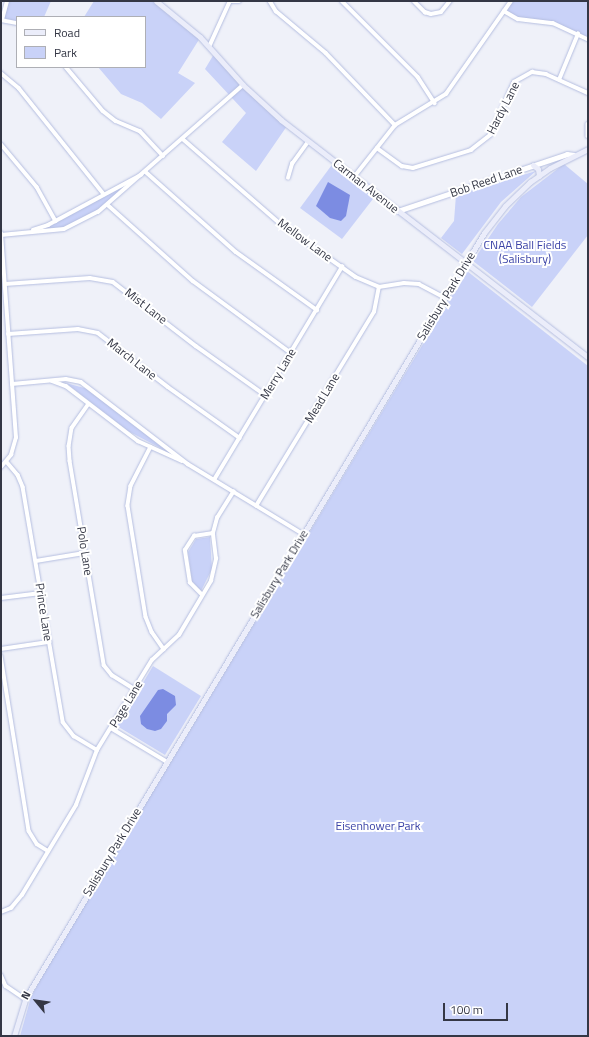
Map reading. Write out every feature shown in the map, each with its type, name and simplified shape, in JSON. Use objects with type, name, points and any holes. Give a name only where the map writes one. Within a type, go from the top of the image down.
[{"type":"main road","name":"Carman Avenue","points":[[156,1],[183,21],[243,85],[308,142],[588,357]]},
{"type":"main road","name":"Salisbury Park Drive","points":[[14,1036],[25,999],[166,761],[484,233],[504,206],[539,176],[574,155],[588,149]]},
{"type":"main road","points":[[533,165],[538,169],[539,176]]},
{"type":"street","points":[[7,1],[2,20],[16,23]]},
{"type":"street","points":[[209,47],[230,1],[239,1]]},
{"type":"street","points":[[270,1],[276,11],[326,53],[395,125]]},
{"type":"street","points":[[342,1],[418,77],[435,103]]},
{"type":"street","points":[[414,1],[425,12],[431,14],[440,12],[450,1]]},
{"type":"street","points":[[354,177],[395,125],[435,103],[451,89],[511,1]]},
{"type":"street","points":[[504,11],[518,19],[547,22],[588,39]]},
{"type":"street","points":[[559,80],[578,34]]},
{"type":"street","points":[[67,68],[103,111],[116,121],[140,131],[163,156]]},
{"type":"street","name":"Hardy Lane","points":[[376,148],[402,166],[413,168],[471,150],[490,135],[518,78],[536,72],[588,93]]},
{"type":"street","points":[[1,73],[19,88],[88,171],[104,194]]},
{"type":"street","points":[[1,467],[7,462],[15,447],[16,438],[1,234],[64,230],[108,205],[243,85]]},
{"type":"street","points":[[588,124],[588,136]]},
{"type":"street","name":"Mellow Lane","points":[[183,139],[282,225],[365,282],[379,287],[414,283],[445,298]]},
{"type":"street","points":[[288,178],[292,164],[308,142]]},
{"type":"street","points":[[1,144],[37,187],[56,221]]},
{"type":"street","name":"Bob Reed Lane","points":[[398,211],[567,154],[574,155]]},
{"type":"street","points":[[30,231],[56,221],[146,172]]},
{"type":"street","points":[[146,172],[236,252],[317,310]]},
{"type":"street","points":[[108,205],[193,281],[291,353]]},
{"type":"street","name":"Merry Lane","points":[[214,480],[342,267]]},
{"type":"street","name":"Mist Lane","points":[[5,284],[90,278],[113,282],[196,346],[265,395]]},
{"type":"street","name":"Mead Lane","points":[[256,506],[374,312],[379,287]]},
{"type":"street","name":"March Lane","points":[[8,334],[78,329],[98,333],[168,387],[240,438]]},
{"type":"street","points":[[12,384],[72,379],[89,387],[188,464],[303,534]]},
{"type":"street","points":[[48,380],[66,386],[125,432],[151,447],[188,464]]},
{"type":"street","name":"Polo Lane","points":[[89,404],[72,428],[68,446],[104,665],[112,675],[134,689]]},
{"type":"street","points":[[151,447],[131,486],[128,506],[146,617],[152,632],[164,649]]},
{"type":"street","name":"Prince Lane","points":[[7,462],[22,480],[63,722],[74,736],[98,750]]},
{"type":"street","name":"Page Lane","points":[[1,912],[17,903],[76,805],[98,750],[134,689],[152,660],[179,635],[202,595],[215,571],[213,533],[217,518],[233,492]]},
{"type":"street","points":[[202,595],[190,583],[185,550],[194,536],[213,533]]},
{"type":"street","points":[[36,561],[85,553]]},
{"type":"street","points":[[1,598],[41,593]]},
{"type":"street","points":[[1,650],[49,642]]},
{"type":"street","points":[[1,656],[29,831],[38,844],[48,851]]},
{"type":"street","points":[[111,728],[166,761]]},
{"type":"street","points":[[1,975],[6,986],[25,999]]},
{"type":"green space","points":[[6,1],[51,1],[44,16],[16,16],[16,23],[4,19],[9,2]]},
{"type":"green space","points":[[94,1],[155,1],[200,38],[178,73],[195,83],[161,119],[142,103],[121,94],[99,68],[146,68],[146,16],[85,16]]},
{"type":"green space","points":[[511,1],[588,1],[588,39],[553,23],[524,21],[504,11]]},
{"type":"green space","points":[[214,54],[287,126],[256,171],[222,142],[246,113],[205,69]]},
{"type":"green space","points":[[334,162],[376,195],[342,239],[300,208]]},
{"type":"green space","name":"CNAA Ball Fields (Salisbury)","points":[[564,164],[588,184],[588,235],[532,307],[473,261],[498,224],[521,197]]},
{"type":"green space","points":[[536,171],[501,202],[462,254],[441,238],[454,221],[456,195]]},
{"type":"green space","points":[[143,174],[108,205],[64,228],[34,230],[48,226]]},
{"type":"green space","name":"Eisenhower Park","points":[[467,271],[588,366],[588,1036],[20,1036],[31,997],[49,964]]},
{"type":"green space","points":[[66,383],[88,389],[168,452],[128,431]]},
{"type":"green space","points":[[210,537],[212,569],[201,591],[192,581],[188,552],[196,539]]},
{"type":"green space","points":[[153,666],[201,696],[165,755],[117,726]]},
{"type":"water","points":[[328,182],[350,195],[346,216],[341,221],[330,218],[316,206]]},
{"type":"water","points":[[163,689],[175,696],[176,705],[167,714],[167,721],[161,729],[155,731],[147,729],[141,724],[140,716],[158,690]]}]
